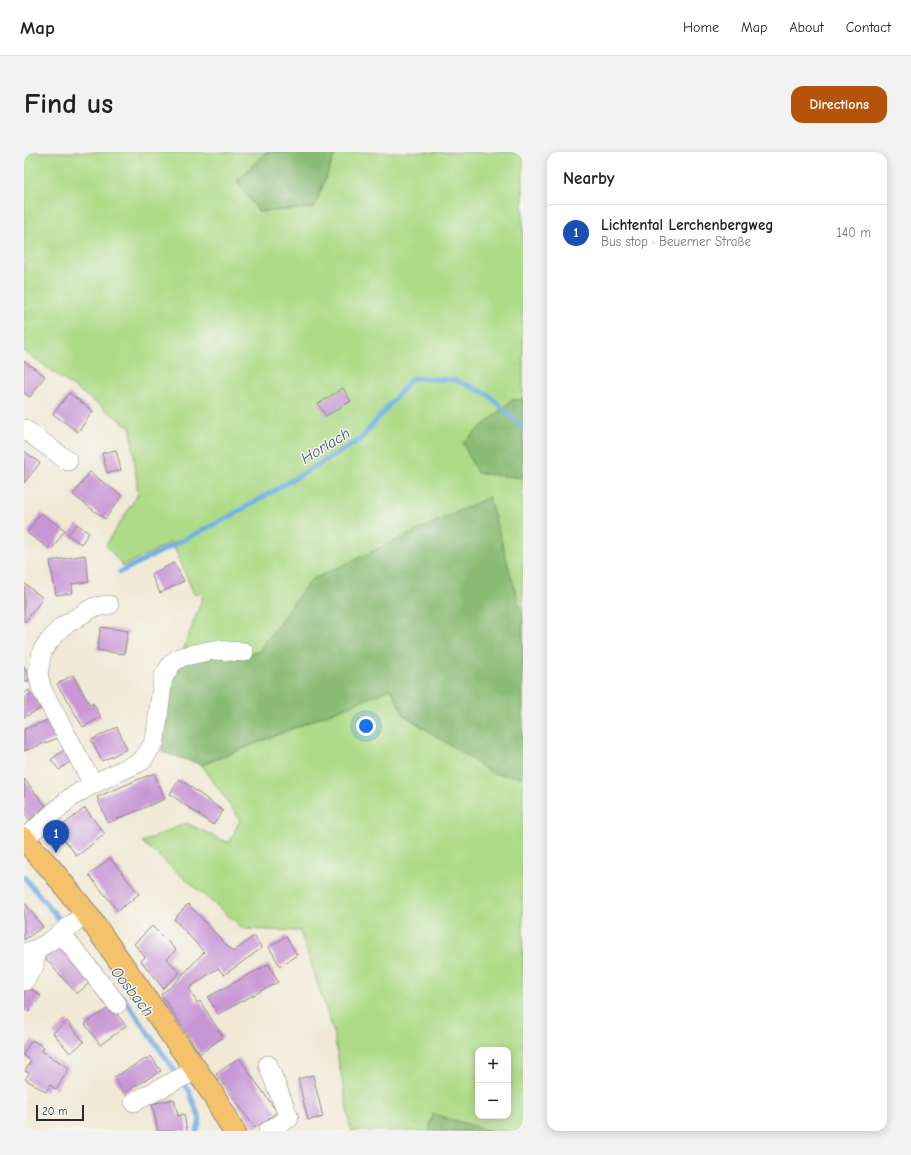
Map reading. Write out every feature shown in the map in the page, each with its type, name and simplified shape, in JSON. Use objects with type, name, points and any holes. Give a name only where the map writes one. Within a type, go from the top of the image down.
[{"type":"main road","points":[[24,839],[52,870],[83,916],[194,1071],[211,1091],[234,1131]]},
{"type":"street","points":[[24,429],[68,462]]},
{"type":"street","points":[[93,784],[42,690],[38,674],[42,651],[63,626],[94,607],[109,605]]},
{"type":"street","points":[[24,839],[70,798],[93,784],[142,761],[155,741],[163,678],[172,663],[181,657],[214,650],[244,652]]},
{"type":"street","points":[[24,981],[34,966],[30,952],[62,934],[83,916]]},
{"type":"street","points":[[62,934],[117,1004]]},
{"type":"street","points":[[268,1065],[289,1118],[268,1131]]},
{"type":"street","points":[[134,1102],[194,1071]]},
{"type":"green space","points":[[24,152],[523,152],[523,661],[513,776],[523,777],[523,1131],[351,1131],[333,1030],[300,931],[244,929],[142,842],[186,823],[229,843],[240,820],[202,765],[282,733],[181,657],[203,596],[201,592],[194,594],[172,542],[123,566],[106,545],[138,494],[131,428],[24,351]]},
{"type":"green space","points":[[266,152],[336,152],[314,208],[259,212],[237,181]]},
{"type":"green space","points":[[523,399],[523,478],[477,473],[463,443],[512,400]]},
{"type":"green space","points":[[489,497],[523,618],[523,777],[494,774],[404,715],[391,689],[202,765],[162,752],[168,678],[181,657],[258,652],[309,581]]},
{"type":"green space","points":[[433,1114],[491,1131],[429,1131]]},
{"type":"building","points":[[24,361],[45,376],[30,397],[24,393]]},
{"type":"building","points":[[343,388],[351,401],[326,416],[318,404]]},
{"type":"building","points":[[69,393],[93,411],[78,432],[53,414]]},
{"type":"building","points":[[116,450],[121,470],[107,473],[102,453]]},
{"type":"building","points":[[24,451],[40,463],[24,483]]},
{"type":"building","points":[[90,472],[122,496],[105,519],[73,495]]},
{"type":"building","points":[[41,513],[65,530],[51,550],[27,533]]},
{"type":"building","points":[[77,524],[89,533],[81,544],[68,535]]},
{"type":"building","points":[[85,555],[89,582],[72,584],[73,593],[56,595],[50,561]]},
{"type":"building","points":[[174,563],[184,581],[160,593],[151,574]]},
{"type":"building","points":[[24,583],[43,598],[25,622],[24,621]]},
{"type":"building","points":[[101,627],[128,631],[124,654],[97,650]]},
{"type":"building","points":[[24,666],[30,679],[24,682]]},
{"type":"building","points":[[73,675],[90,705],[93,703],[101,717],[83,727],[57,684]]},
{"type":"building","points":[[29,690],[32,696],[38,693],[45,707],[24,717],[24,693]]},
{"type":"building","points":[[51,719],[58,738],[24,751],[24,729]]},
{"type":"building","points":[[117,727],[127,749],[102,761],[91,740]]},
{"type":"building","points":[[64,750],[72,760],[59,770],[51,760]]},
{"type":"building","points":[[154,773],[165,799],[108,823],[97,797]]},
{"type":"building","points":[[24,779],[46,806],[30,820],[24,812]]},
{"type":"building","points":[[180,779],[223,811],[213,825],[170,794]]},
{"type":"building","points":[[85,808],[105,834],[77,856],[57,830]]},
{"type":"building","points":[[110,858],[139,894],[118,911],[89,875]]},
{"type":"building","points":[[24,902],[43,927],[24,940]]},
{"type":"building","points":[[188,904],[233,952],[254,936],[262,948],[224,975],[218,968],[189,988],[197,1003],[200,1001],[223,1037],[200,1054],[161,994],[172,986],[204,952],[174,919]]},
{"type":"building","points":[[152,926],[176,950],[167,959],[180,973],[163,988],[141,961],[145,957],[134,944]]},
{"type":"building","points":[[286,936],[297,955],[280,966],[269,947]]},
{"type":"building","points":[[58,944],[91,981],[77,994],[44,957]]},
{"type":"building","points":[[269,964],[278,982],[218,1014],[208,997]]},
{"type":"building","points":[[27,986],[41,996],[29,1012],[24,1008],[24,989]]},
{"type":"building","points":[[111,1006],[126,1026],[100,1045],[85,1024]]},
{"type":"building","points":[[67,1021],[84,1042],[70,1053],[53,1033]]},
{"type":"building","points":[[32,1040],[44,1047],[42,1051],[69,1068],[56,1090],[50,1085],[46,1092],[25,1079],[29,1073],[25,1071],[31,1061],[24,1056],[24,1052]]},
{"type":"building","points":[[151,1056],[161,1071],[124,1093],[114,1077]]},
{"type":"building","points":[[239,1058],[277,1112],[255,1128],[216,1074]]},
{"type":"building","points":[[313,1075],[323,1117],[308,1120],[298,1079]]},
{"type":"building","points":[[174,1099],[178,1116],[184,1114],[187,1131],[158,1131],[152,1104]]},
{"type":"waterway","name":"Horlach","points":[[120,572],[227,518],[360,440],[412,378],[455,380],[489,395],[523,428]]},
{"type":"waterway","name":"Oosbach","points":[[24,877],[65,926]]},
{"type":"waterway","name":"Oosbach","points":[[123,997],[189,1091],[200,1120],[197,1131]]},
{"type":"place","name":"Lichtental Lerchenbergweg","points":[[56,853]]}]
